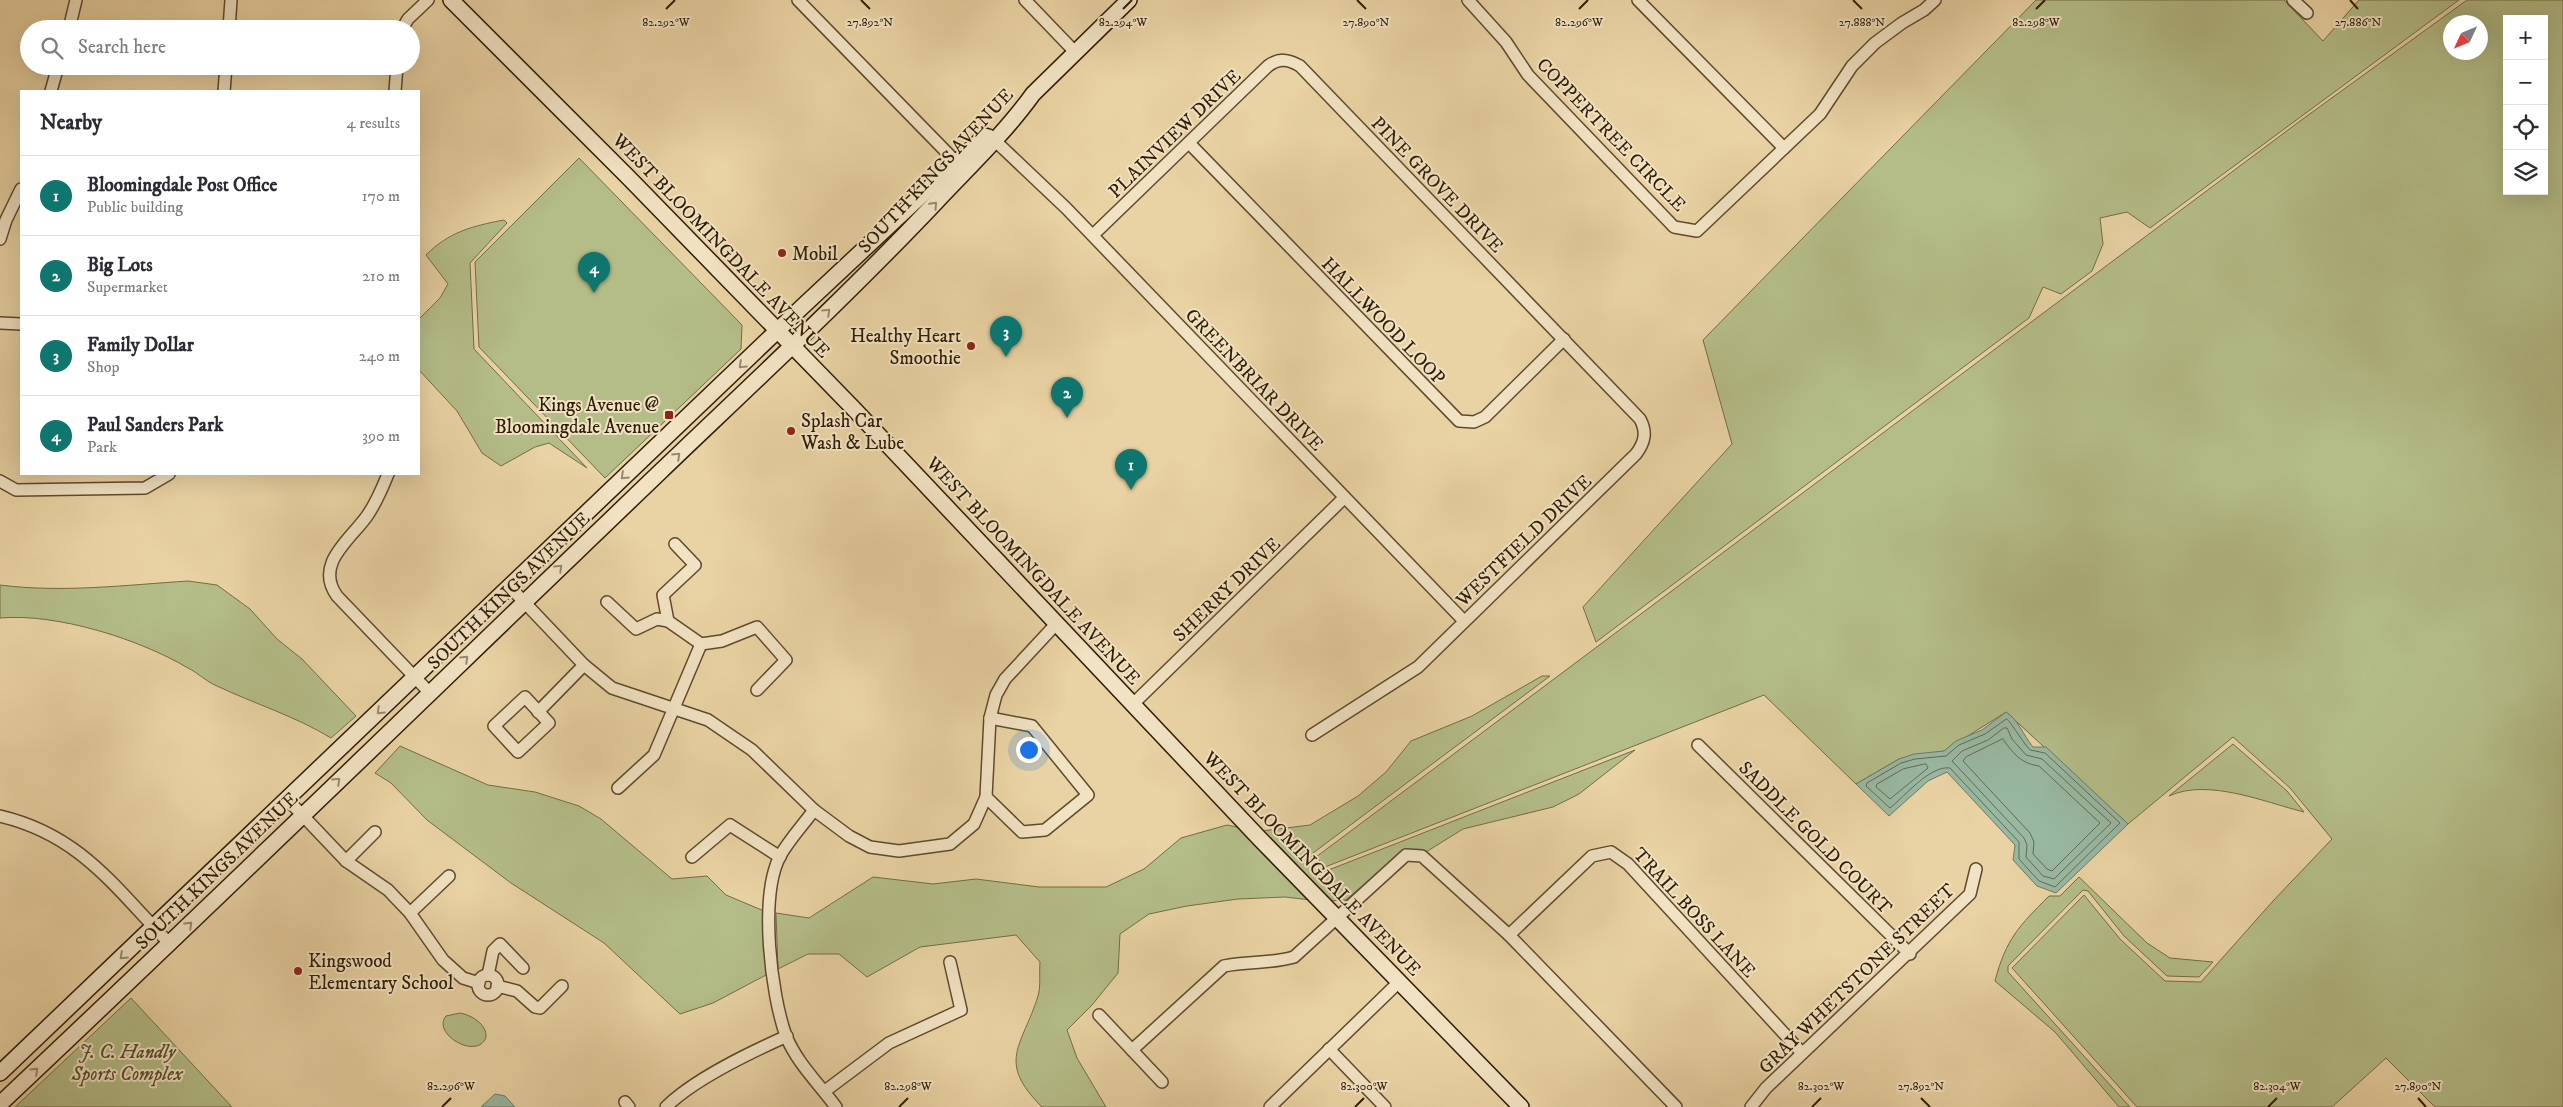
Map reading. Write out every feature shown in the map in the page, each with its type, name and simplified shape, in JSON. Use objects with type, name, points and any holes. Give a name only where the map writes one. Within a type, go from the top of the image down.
[{"type":"main road","name":"WEST BLOOMINGDALE AVENUE","points":[[451,0],[778,331],[1057,623],[1132,705],[1521,1107]]},
{"type":"main road","name":"SOUTH KINGS AVENUE","points":[[0,1073],[778,331],[960,167],[1128,0]]},
{"type":"main road","name":"SOUTH KINGS AVENUE","points":[[0,1104],[170,944],[302,815],[792,346],[900,240],[960,167]]},
{"type":"street","points":[[71,20],[76,0]]},
{"type":"street","points":[[230,20],[231,0]]},
{"type":"street","points":[[407,20],[428,0]]},
{"type":"street","points":[[798,0],[960,167]]},
{"type":"street","points":[[1025,0],[1075,52]]},
{"type":"street","name":"COPPERTREE CIRCLE","points":[[1468,0],[1506,42],[1528,74],[1674,226],[1697,231],[1820,114],[1858,60],[1875,43],[1902,23],[1924,10],[1935,0]]},
{"type":"street","points":[[1638,0],[1784,148]]},
{"type":"street","points":[[2293,0],[2307,13]]},
{"type":"street","name":"PLAINVIEW DRIVE","points":[[1093,235],[1268,66],[1283,60]]},
{"type":"street","name":"PINE GROVE DRIVE","points":[[1283,60],[1300,66],[1564,340]]},
{"type":"street","points":[[51,90],[55,75]]},
{"type":"street","points":[[224,90],[225,75]]},
{"type":"street","points":[[395,90],[396,75]]},
{"type":"street","name":"GREENBRIAR DRIVE","points":[[993,134],[1015,162],[1020,162],[1093,235],[1464,621]]},
{"type":"street","name":"HALLWOOD LOOP","points":[[1189,143],[1459,421],[1474,422],[1485,417],[1564,340]]},
{"type":"street","points":[[0,239],[6,220],[20,191]]},
{"type":"street","points":[[0,323],[20,324]]},
{"type":"street","name":"WESTFIELD DRIVE","points":[[1312,735],[1418,667],[1636,454],[1644,442],[1645,432],[1640,418],[1564,340]]},
{"type":"street","points":[[0,480],[16,490],[145,488],[167,475]]},
{"type":"street","points":[[388,475],[369,512],[334,556],[330,569],[330,582],[337,596],[430,693]]},
{"type":"street","name":"SHERRY DRIVE","points":[[1132,705],[1344,498]]},
{"type":"street","points":[[668,621],[663,595],[695,565],[675,544]]},
{"type":"street","points":[[510,586],[584,665],[612,688],[708,720],[752,750],[814,810],[849,836],[870,846],[898,851],[950,844],[974,824],[986,797],[990,718],[996,695],[1005,679],[1057,623]]},
{"type":"street","points":[[607,602],[636,628],[657,618],[668,621],[701,644],[722,641],[757,627],[786,660],[757,690]]},
{"type":"street","points":[[618,788],[654,755],[676,708],[701,644]]},
{"type":"street","points":[[538,712],[584,665]]},
{"type":"street","points":[[525,697],[538,712],[549,723],[518,752],[494,726],[525,697]]},
{"type":"street","points":[[986,797],[1022,832],[1045,830],[1088,795],[1032,726],[990,718]]},
{"type":"street","name":"SADDLE GOLD COURT","points":[[1698,744],[1910,954]]},
{"type":"street","points":[[287,799],[346,861],[388,890],[410,913],[443,960],[463,978],[478,983]]},
{"type":"street","points":[[814,810],[780,857],[772,886],[769,926],[772,981],[787,1036],[802,1065],[825,1091],[836,1107]]},
{"type":"street","points":[[0,816],[24,822],[69,844],[94,864],[170,944]]},
{"type":"street","points":[[692,857],[730,825],[780,857]]},
{"type":"street","points":[[346,861],[375,832]]},
{"type":"street","name":"TRAIL BOSS LANE","points":[[1509,935],[1592,856],[1611,852],[1628,864],[1802,1053]]},
{"type":"street","points":[[1132,1050],[1224,966],[1239,962],[1275,962],[1294,957],[1336,917],[1406,856],[1422,856],[1509,935],[1676,1107]]},
{"type":"street","name":"GRAY WHETSTONE STREET","points":[[1751,1107],[1766,1088],[1910,954],[1970,894],[1976,869]]},
{"type":"street","points":[[410,913],[449,876]]},
{"type":"street","points":[[488,975],[493,951],[500,944],[523,968]]},
{"type":"street","points":[[825,1091],[889,1043],[961,1010],[950,962]]},
{"type":"street","points":[[488,975],[495,978],[497,986],[494,992],[488,994],[480,990],[478,983],[483,976],[488,975]]},
{"type":"street","points":[[1270,1107],[1400,981]]},
{"type":"street","points":[[497,986],[516,991],[535,1008],[540,1008],[562,986]]},
{"type":"street","points":[[1099,1015],[1162,1082]]},
{"type":"street","points":[[666,1107],[680,1093],[753,1052],[787,1036]]},
{"type":"street","points":[[1329,1049],[1385,1107]]},
{"type":"green space","points":[[2036,0],[2284,0],[2323,41],[2359,0],[2459,0],[2150,228],[2127,212],[2100,218],[2103,244],[2092,271],[2061,294],[2043,287],[2029,318],[1596,642],[1583,607],[1732,444],[1703,340]]},
{"type":"green space","points":[[2467,0],[2563,0],[2563,1107],[2435,1107],[2386,1058],[2332,1107],[2137,1107],[2012,968],[2084,895],[2120,939],[2165,981],[2201,982],[2273,901],[2332,839],[2290,788],[2233,737],[2128,824],[2006,712],[1944,751],[1899,759],[1856,784],[1764,695],[1325,867],[1316,857],[2300,121],[2443,17],[2443,60],[2488,60],[2488,15],[2446,15]]},
{"type":"green space","points":[[579,158],[742,325],[741,349],[605,478],[479,347],[475,262]]},
{"type":"green space","points":[[504,220],[507,223],[470,263],[474,349],[587,468],[549,443],[535,447],[501,466],[482,453],[457,411],[420,371],[420,318],[440,298],[448,284],[426,255],[452,235]]},
{"type":"green space","points":[[188,581],[217,585],[250,609],[277,639],[302,659],[356,716],[331,738],[289,717],[213,684],[168,657],[122,638],[72,624],[47,620],[0,618],[0,585],[70,588]]},
{"type":"green space","points":[[1542,676],[1550,676],[1313,853],[1311,858],[1322,871],[1326,871],[1635,750],[1579,794],[1553,807],[1463,829],[1426,852],[1402,851],[1346,900],[1329,901],[1262,831],[1310,825],[1358,796],[1386,772],[1411,741],[1472,716]]},
{"type":"green space","points":[[2233,744],[2287,791],[2304,812],[2254,798],[2218,791],[2201,789],[2184,791],[2169,796]]},
{"type":"green space","points":[[400,746],[488,785],[535,792],[579,806],[601,819],[672,879],[707,876],[726,895],[764,911],[766,975],[713,1003],[680,1014],[604,943],[511,883],[427,820],[391,783],[375,773]]},
{"type":"green space","points":[[1227,825],[1241,828],[1311,900],[1285,897],[1238,899],[1187,906],[1149,914],[1120,934],[1118,973],[1092,1005],[1067,1030],[1077,1058],[1106,1107],[1042,1107],[1028,1091],[1020,1077],[1016,1065],[1017,1053],[1038,996],[1040,962],[1016,935],[920,947],[867,977],[839,954],[808,954],[778,969],[776,913],[809,918],[873,877],[933,884],[976,879],[1039,887],[1106,887],[1144,869],[1181,838]]},
{"type":"green space","points":[[2079,877],[2147,943],[2170,958],[2213,962],[2199,977],[2167,976],[2124,936],[2088,891],[2083,890],[2008,966],[2008,972],[2130,1107],[2119,1107],[2055,1032],[1995,981],[2009,944],[2029,916],[2049,896],[2060,896]]},
{"type":"green space","name":"J. C. Handly Sports Complex","points":[[131,998],[232,1107],[15,1107]]},
{"type":"green space","points":[[460,1013],[478,1021],[484,1028],[486,1037],[481,1044],[466,1046],[450,1037],[445,1030],[443,1023],[446,1016]]},
{"type":"water","points":[[2006,712],[2017,723],[2033,747],[2046,747],[2128,824],[2056,893],[2037,886],[2013,860],[2015,845],[1947,772],[1928,781],[1889,816],[1856,784],[1899,759],[1914,754],[1944,751],[1956,741],[1982,730]]},
{"type":"water","points":[[495,1094],[505,1096],[515,1107],[481,1107]]},
{"type":"place","name":"Mobil","points":[[782,253]]},
{"type":"place","name":"Paul Sanders Park","points":[[594,293]]},
{"type":"place","name":"Healthy Heart Smoothie","points":[[971,346]]},
{"type":"place","name":"Family Dollar","points":[[1006,357]]},
{"type":"place","name":"Kings Avenue @ Bloomingdale Avenue","points":[[669,415]]},
{"type":"place","name":"Big Lots","points":[[1067,418]]},
{"type":"place","name":"Splash Car Wash & Lube","points":[[791,431]]},
{"type":"place","name":"Bloomingdale Post Office","points":[[1131,490]]},
{"type":"place","name":"Kingswood Elementary School","points":[[298,971]]}]
